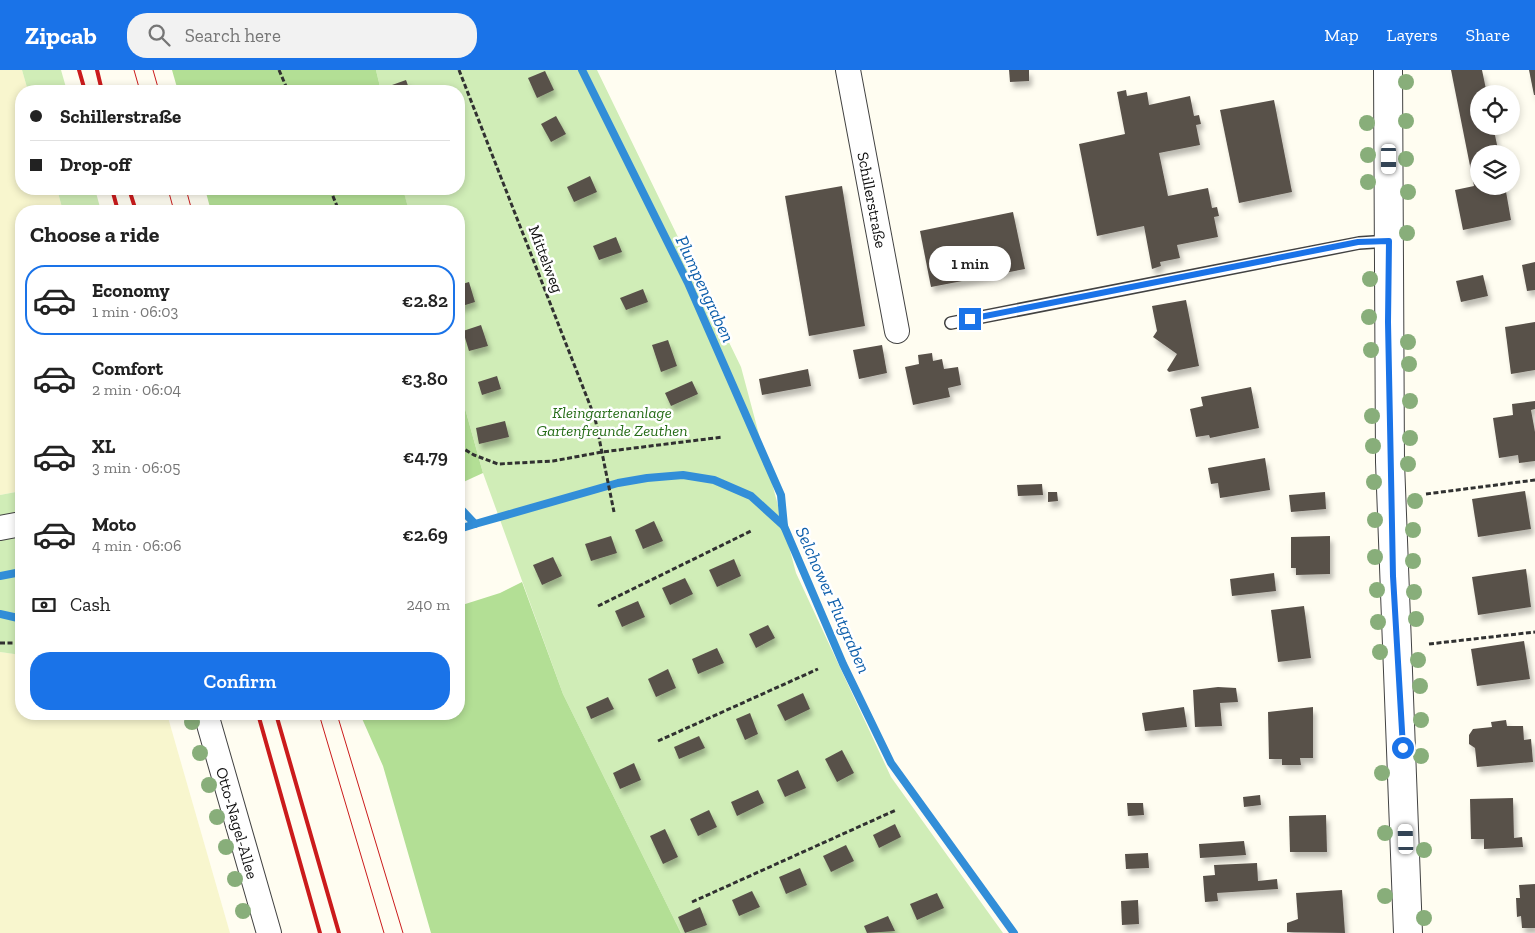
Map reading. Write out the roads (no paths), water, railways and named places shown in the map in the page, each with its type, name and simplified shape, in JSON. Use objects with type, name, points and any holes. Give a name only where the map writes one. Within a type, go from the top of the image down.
[{"type":"street","name":"Schillerstraße","points":[[848,70],[897,331]]},
{"type":"street","points":[[1388,70],[1388,322],[1393,576],[1401,702],[1408,933]]},
{"type":"street","points":[[0,528],[15,525]]},
{"type":"street","name":"Otto-Nagel-Allee","points":[[208,720],[269,933]]},
{"type":"lane","points":[[951,323],[1358,242],[1389,241]]},
{"type":"waterway","name":"Plumpengraben","points":[[582,70],[688,283],[781,495],[784,526]]},
{"type":"waterway","name":"Selchower Flutgraben","points":[[465,513],[475,524],[618,483],[683,475],[714,480],[751,496],[784,526],[843,664],[891,763],[1014,933]]},
{"type":"waterway","points":[[465,527],[475,524]]},
{"type":"waterway","name":"Selchower Flutgraben","points":[[0,576],[15,573]]},
{"type":"waterway","points":[[0,614],[15,617]]},
{"type":"tram line","points":[[134,70],[138,85]]},
{"type":"tram line","points":[[153,70],[157,85]]},
{"type":"tram line","points":[[170,195],[172,205]]},
{"type":"tram line","points":[[188,195],[190,205]]},
{"type":"tram line","points":[[321,720],[384,933]]},
{"type":"tram line","points":[[339,720],[403,933]]},
{"type":"railway","points":[[79,70],[83,85]]},
{"type":"railway","points":[[97,70],[101,85]]},
{"type":"railway","points":[[114,195],[116,205]]},
{"type":"railway","points":[[131,195],[134,205]]},
{"type":"railway","points":[[260,720],[320,933]]},
{"type":"railway","points":[[278,720],[339,933]]},
{"type":"park label","name":"Kleingartenanlage Gartenfreunde Zeuthen","points":[[612,421]]}]
